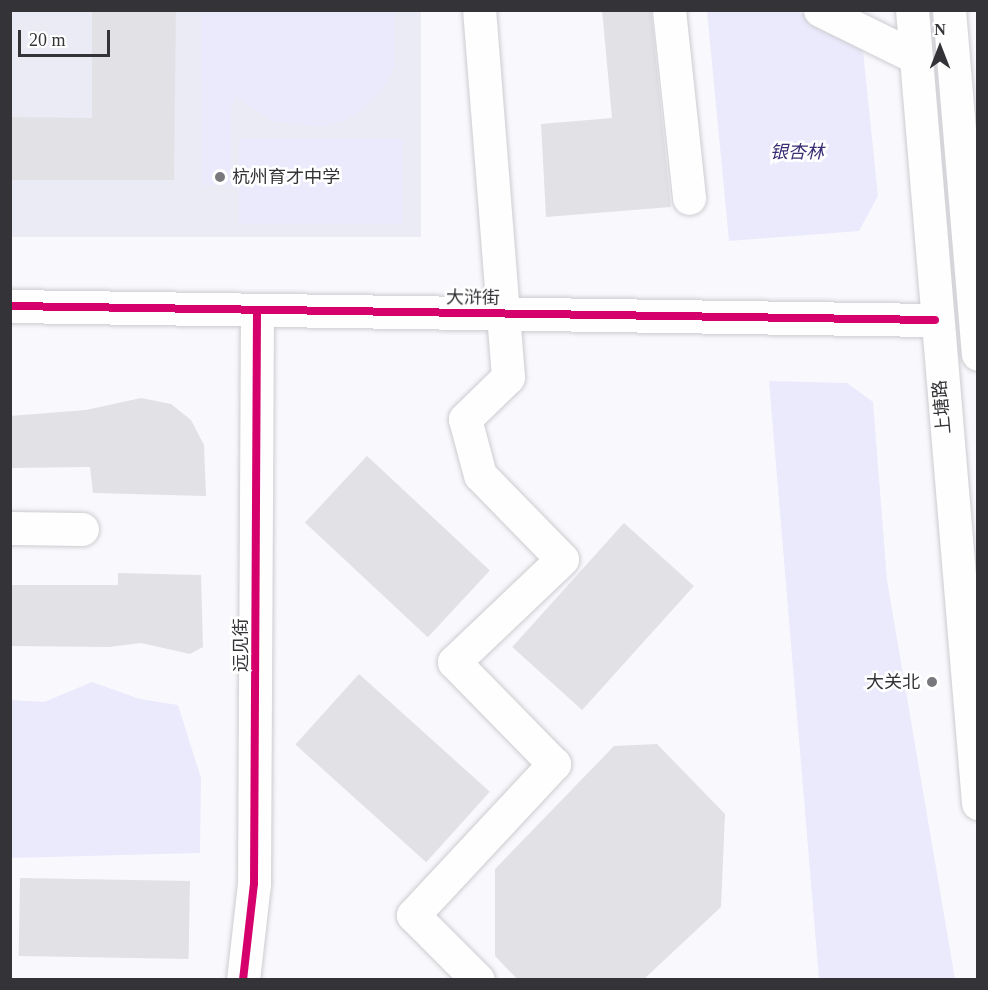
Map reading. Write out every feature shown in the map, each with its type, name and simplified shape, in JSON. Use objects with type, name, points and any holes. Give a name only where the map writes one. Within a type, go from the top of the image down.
[{"type":"main road","points":[[477,980],[413,915],[554,764],[454,662],[562,559],[480,475],[465,419],[507,377],[504,313],[479,10]]},
{"type":"main road","points":[[669,10],[689,198]]},
{"type":"main road","points":[[820,10],[915,57]]},
{"type":"main road","name":"上塘路","points":[[912,10],[935,320],[978,803]]},
{"type":"main road","points":[[950,10],[978,354]]},
{"type":"main road","name":"大浒街","points":[[10,306],[935,320]]},
{"type":"main road","name":"远见街","points":[[243,980],[254,884],[257,310]]},
{"type":"main road","points":[[10,528],[82,529]]},
{"type":"shaded area","name":"杭州育才中学","points":[[11,11],[421,11],[421,237],[11,237]]},
{"type":"green space","points":[[201,11],[394,11],[395,66],[383,89],[362,111],[343,121],[320,127],[273,121],[235,97],[231,108],[231,185],[202,185]]},
{"type":"green space","name":"银杏林","points":[[707,11],[796,11],[862,41],[878,196],[859,231],[729,241]]},
{"type":"green space","points":[[239,139],[403,139],[403,224],[239,224]]},
{"type":"green space","points":[[769,381],[847,383],[873,402],[887,580],[955,979],[819,979]]},
{"type":"green space","points":[[92,682],[140,699],[178,705],[201,778],[200,853],[11,858],[11,700],[44,702]]},
{"type":"building","points":[[92,10],[176,10],[174,180],[10,180],[10,117],[92,118]]},
{"type":"building","points":[[602,10],[651,10],[671,207],[546,217],[541,124],[612,118]]},
{"type":"building","points":[[141,398],[171,404],[191,420],[204,445],[206,496],[93,493],[90,467],[10,468],[10,416],[86,410]]},
{"type":"building","points":[[367,456],[490,571],[428,637],[305,523]]},
{"type":"building","points":[[624,523],[694,586],[582,710],[512,647]]},
{"type":"building","points":[[118,573],[201,575],[203,647],[190,654],[141,643],[109,647],[10,646],[10,585],[118,585]]},
{"type":"building","points":[[359,674],[490,792],[426,862],[295,745]]},
{"type":"building","points":[[657,744],[725,814],[721,907],[643,980],[518,980],[495,956],[495,869],[614,746]]},
{"type":"building","points":[[20,878],[190,881],[189,959],[19,956]]},
{"type":"cycle path","points":[[10,306],[935,320]]},
{"type":"cycle path","points":[[243,980],[254,884],[257,310]]},
{"type":"place","name":"杭州育才中学","points":[[220,177]]},
{"type":"place","name":"大关北","points":[[932,682]]}]
